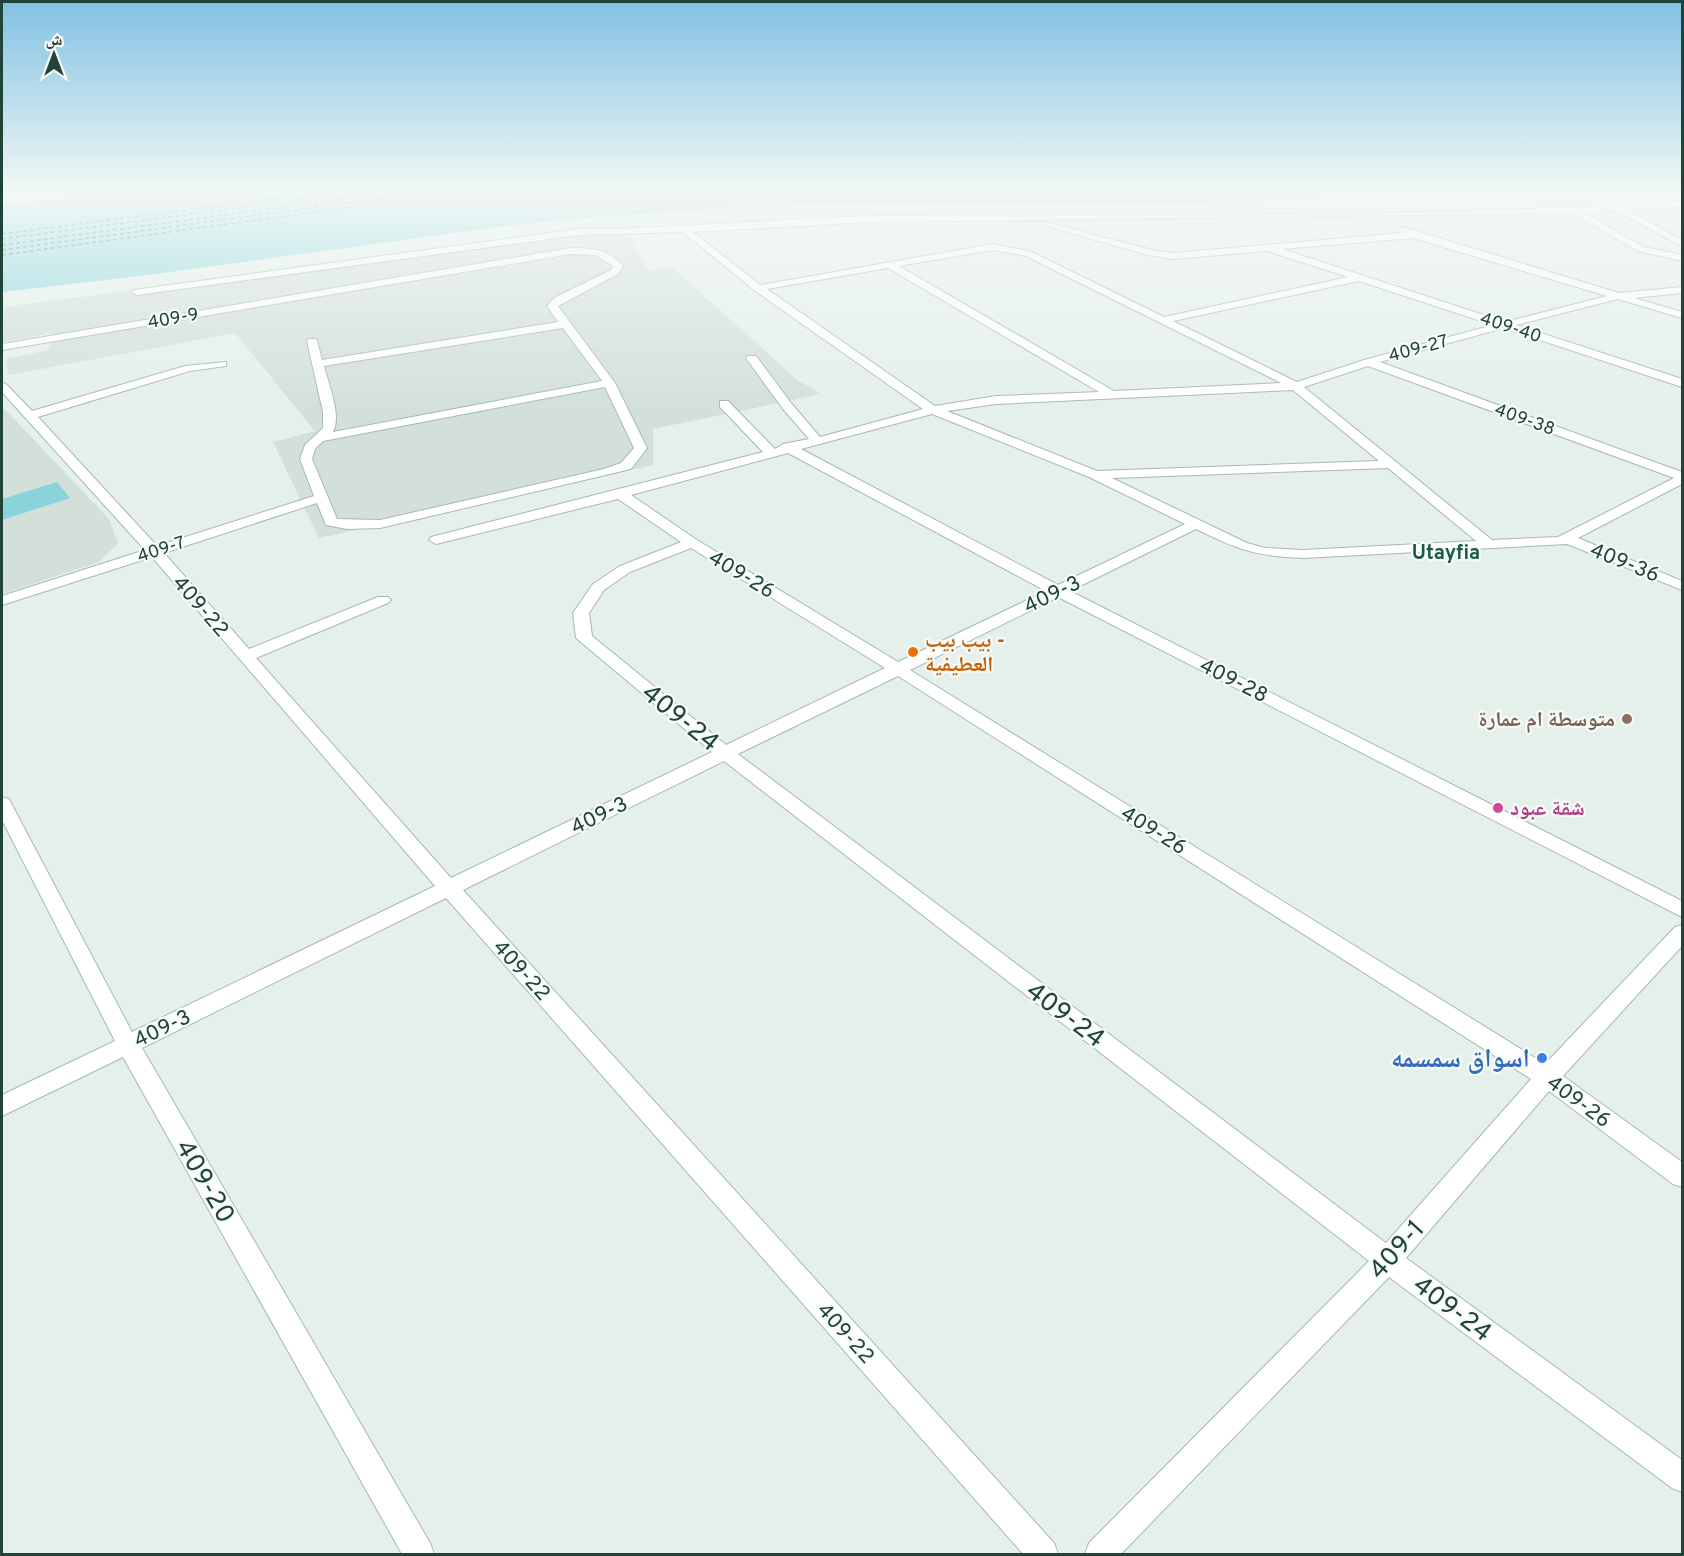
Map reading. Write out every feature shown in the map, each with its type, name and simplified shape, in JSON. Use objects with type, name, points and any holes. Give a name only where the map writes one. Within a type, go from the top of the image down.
[{"type":"street","points":[[137,292],[348,263]]},
{"type":"street","name":"409-9","points":[[2,348],[503,263]]},
{"type":"street","name":"409-9","points":[[566,324],[552,306],[558,300],[615,272],[618,266],[615,263]]},
{"type":"street","points":[[726,263],[758,288],[933,410],[1094,474],[1242,546],[1285,554],[1489,545],[1568,539],[1683,478]]},
{"type":"street","points":[[758,288],[904,263]]},
{"type":"street","points":[[1045,263],[1296,386],[1489,545]]},
{"type":"street","name":"409-40","points":[[1313,263],[1683,383]]},
{"type":"street","points":[[1506,263],[1683,315]]},
{"type":"street","points":[[890,265],[1111,394]]},
{"type":"street","points":[[1164,320],[1361,278]]},
{"type":"street","name":"409-27","points":[[436,540],[620,494],[779,449],[933,410],[996,400],[1296,386],[1368,362],[1618,296],[1683,290]]},
{"type":"street","points":[[312,341],[329,412],[329,429],[309,448],[306,459],[331,522],[347,525],[380,524],[626,466],[641,448],[609,383],[566,324],[318,364]]},
{"type":"street","points":[[752,358],[787,406],[816,440]]},
{"type":"street","name":"409-38","points":[[1368,362],[1683,478]]},
{"type":"street","points":[[29,416],[189,368],[222,364]]},
{"type":"street","points":[[321,438],[609,383]]},
{"type":"street","name":"409-22","points":[[2,386],[154,551],[449,888],[1043,1554]]},
{"type":"street","name":"409-28","points":[[724,404],[779,449],[1683,910]]},
{"type":"street","points":[[1094,474],[1393,464]]},
{"type":"street","name":"409-26","points":[[620,494],[692,543],[898,669],[1547,1077],[1683,1176]]},
{"type":"street","name":"409-7","points":[[2,601],[320,498]]},
{"type":"street","name":"409-3","points":[[2,1106],[1197,523]]},
{"type":"street","name":"409-36","points":[[1568,539],[1683,586]]},
{"type":"street","name":"409-24","points":[[692,543],[625,569],[598,587],[580,613],[584,638],[725,753],[1388,1260],[1683,1478]]},
{"type":"street","points":[[246,656],[383,600]]},
{"type":"street","name":"409-20","points":[[2,803],[128,1045],[419,1554]]},
{"type":"street","name":"409-1","points":[[1100,1554],[1388,1260],[1547,1077],[1683,933]]},
{"type":"shaded area","points":[[349,263],[644,263],[648,270],[672,267],[796,379],[821,394],[653,429],[653,465],[319,538],[273,442],[315,431],[235,333],[9,375],[6,359],[48,350],[53,333],[2,342],[2,307]]},
{"type":"shaded area","points":[[2,406],[109,519],[118,544],[99,562],[2,594]]},
{"type":"water","points":[[2,263],[238,263],[148,275],[2,292]]},
{"type":"water","points":[[57,482],[70,498],[2,520],[2,499]]},
{"type":"place","name":"بيب بيب - العطيفية","points":[[913,652]]},
{"type":"place","name":"متوسطة ام عمارة","points":[[1627,719]]},
{"type":"place","name":"شقة عبود","points":[[1498,808]]},
{"type":"place","name":"اسواق سمسمه","points":[[1542,1058]]},
{"type":"district","name":"Utayfia","points":[[1446,552]]}]
